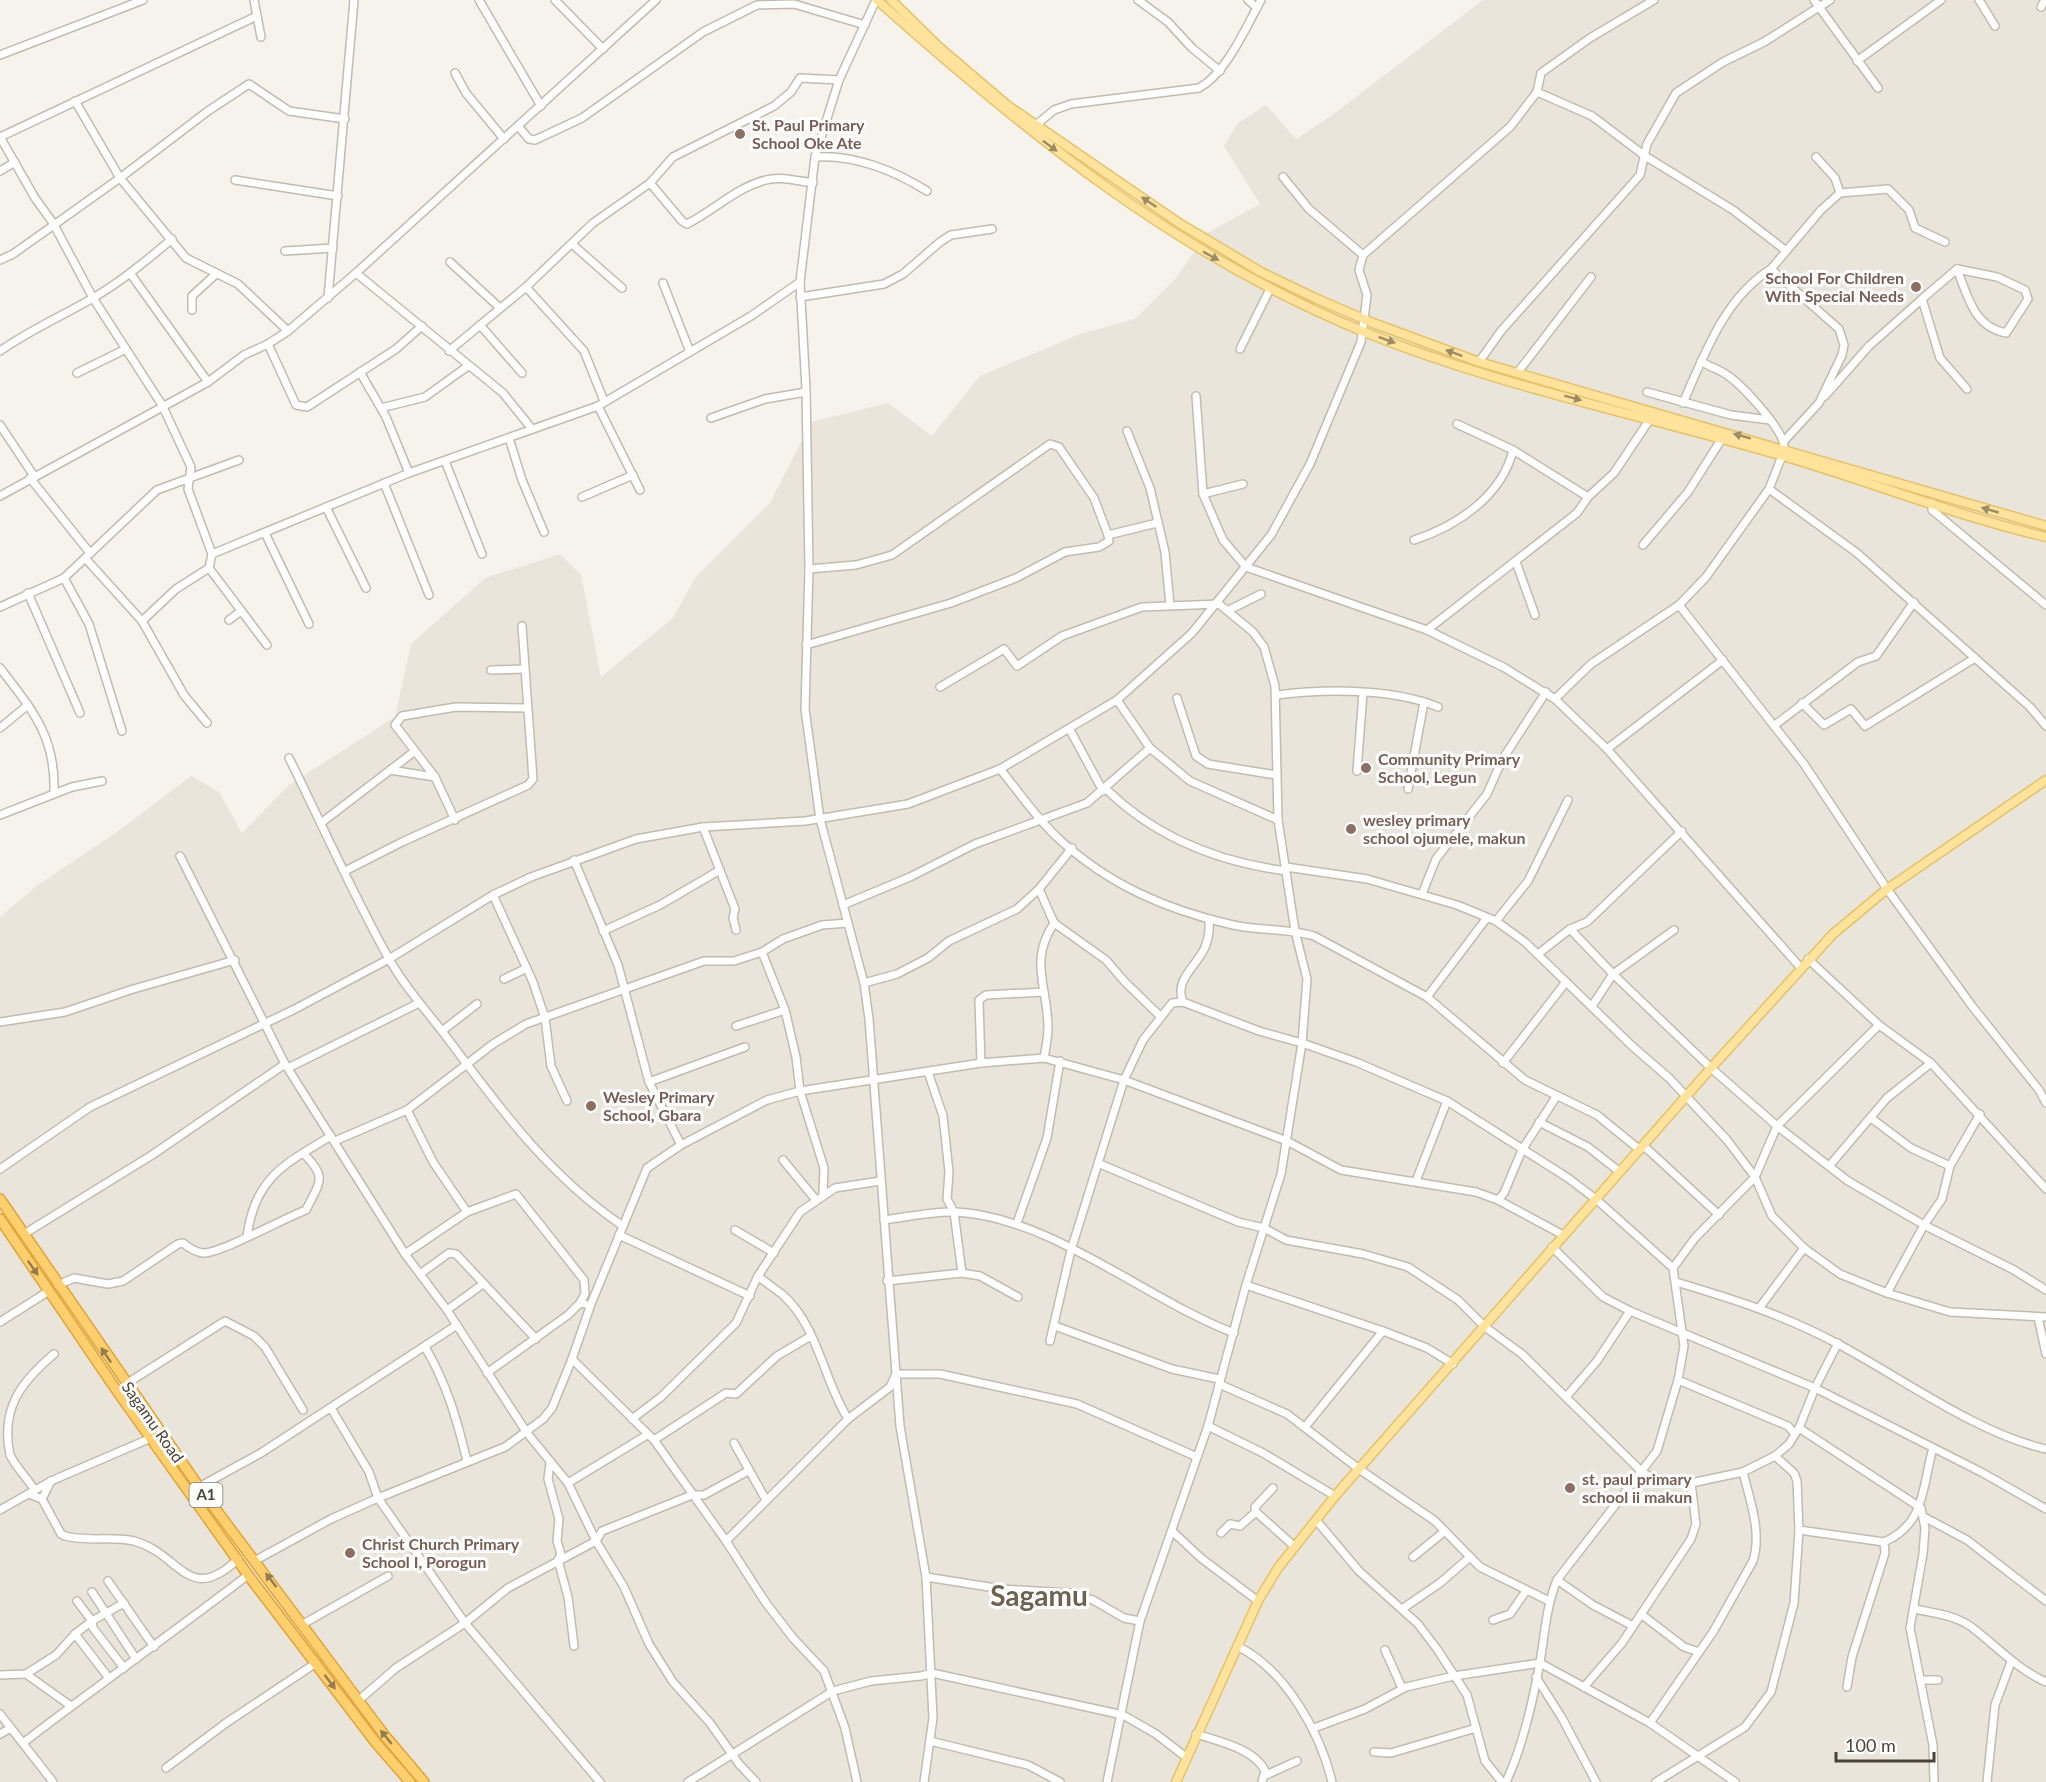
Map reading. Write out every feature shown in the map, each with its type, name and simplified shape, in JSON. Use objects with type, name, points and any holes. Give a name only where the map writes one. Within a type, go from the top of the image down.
[{"type":"highway","name":"Sagamu Road","points":[[0,1199],[126,1384],[200,1487],[358,1701],[424,1782]]},
{"type":"highway","name":"Sagamu Road","points":[[0,1219],[248,1575],[376,1743],[410,1782]]},
{"type":"highway","points":[[217,1532],[227,1523]]},
{"type":"main road","points":[[877,0],[1003,111],[1089,175],[1192,246],[1270,289],[1363,331],[1485,374],[1721,440],[1783,448],[1932,503],[2042,536]]},
{"type":"main road","points":[[891,0],[939,47],[1007,105],[1179,223],[1261,272],[1364,320],[1479,362],[1783,448],[2046,526]]},
{"type":"main road","points":[[1176,1782],[1258,1601],[1295,1547],[1335,1496],[1800,967],[1856,913],[1887,888],[2046,780]]},
{"type":"street","points":[[0,55],[143,0]]},
{"type":"street","points":[[254,0],[261,37]]},
{"type":"street","points":[[328,298],[354,0]]},
{"type":"street","points":[[479,0],[541,106]]},
{"type":"street","points":[[555,0],[603,49]]},
{"type":"street","points":[[0,496],[162,405],[208,382],[244,355],[268,344],[288,331],[356,273],[656,0]]},
{"type":"street","points":[[877,0],[839,80],[815,157],[813,183],[805,224],[800,297],[806,392],[809,569],[806,709],[820,819],[864,983],[874,1080],[887,1281],[900,1426],[926,1577],[932,1673],[930,1741],[924,1782]]},
{"type":"street","points":[[1138,0],[1168,22],[1192,48],[1220,71]]},
{"type":"street","points":[[1248,0],[1257,8]]},
{"type":"street","points":[[1036,125],[1054,110],[1071,104],[1199,88],[1214,79],[1220,71],[1261,0]]},
{"type":"street","points":[[0,1169],[90,1107],[389,959],[493,894],[574,860],[636,840],[703,827],[820,819],[908,804],[1000,769],[1070,730],[1117,700],[1167,659],[1219,604],[1271,535],[1310,464],[1358,351],[1367,295],[1359,270],[1363,255],[1510,127],[1537,92],[1539,78],[1545,70],[1643,2],[1654,0]]},
{"type":"street","points":[[1814,0],[1878,88]]},
{"type":"street","points":[[1479,362],[1500,331],[1640,175],[1647,144],[1676,93],[1723,62],[1764,42],[1830,0]]},
{"type":"street","points":[[1857,61],[1941,0]]},
{"type":"street","points":[[1979,0],[1995,26]]},
{"type":"street","points":[[518,126],[529,139],[535,140],[582,118],[703,32],[757,5],[794,4],[865,25]]},
{"type":"street","points":[[142,621],[176,589],[209,567],[212,554],[188,489],[191,467],[162,405],[93,298],[53,223],[34,198],[0,137],[257,16]]},
{"type":"street","points":[[454,73],[466,93],[504,139]]},
{"type":"street","points":[[449,351],[526,287],[593,223],[650,183],[673,157],[774,106],[791,92],[800,78],[839,80]]},
{"type":"street","points":[[0,260],[13,254],[53,223],[120,178],[208,111],[249,84],[289,111],[345,119]]},
{"type":"street","points":[[1537,92],[1592,116],[1645,156],[1733,210],[1785,250]]},
{"type":"street","points":[[75,101],[120,178],[186,258],[238,284],[288,331]]},
{"type":"street","points":[[815,157],[836,156],[899,174],[927,191]]},
{"type":"street","points":[[1816,157],[1835,178],[1840,193]]},
{"type":"street","points":[[0,171],[15,162]]},
{"type":"street","points":[[1283,177],[1309,209],[1363,255]]},
{"type":"street","points":[[650,183],[687,224],[750,186],[766,180],[783,178],[813,183]]},
{"type":"street","points":[[235,180],[338,196]]},
{"type":"street","points":[[1683,403],[1710,340],[1726,316],[1759,274],[1771,269],[1821,210],[1840,193],[1888,189],[1912,214],[1915,228],[1945,242]]},
{"type":"street","points":[[800,297],[884,284],[903,274],[951,235],[992,229]]},
{"type":"street","points":[[0,351],[42,323],[93,298],[130,273],[172,239]]},
{"type":"street","points":[[572,244],[622,288]]},
{"type":"street","points":[[285,251],[333,248]]},
{"type":"street","points":[[450,262],[500,308]]},
{"type":"street","points":[[1771,269],[1839,329],[1844,338],[1842,355],[1820,403]]},
{"type":"street","points":[[1957,269],[1997,277],[2025,290],[2028,299],[2006,333],[1992,330],[1974,312],[1957,269]]},
{"type":"street","points":[[1555,699],[1591,664],[1679,605],[1727,552],[1769,489],[1783,448],[1820,403],[1869,346],[1957,269]]},
{"type":"street","points":[[130,273],[208,382]]},
{"type":"street","points":[[356,273],[503,393],[532,429]]},
{"type":"street","points":[[192,310],[192,296],[216,274]]},
{"type":"street","points":[[1518,372],[1591,277]]},
{"type":"street","points":[[212,554],[409,473],[598,406],[751,316],[800,282]]},
{"type":"street","points":[[663,283],[690,352]]},
{"type":"street","points":[[526,287],[584,351],[604,401]]},
{"type":"street","points":[[1240,349],[1270,289]]},
{"type":"street","points":[[1922,299],[1940,358],[1967,389]]},
{"type":"street","points":[[480,325],[522,373]]},
{"type":"street","points":[[268,344],[296,405],[307,407],[396,349],[422,326]]},
{"type":"street","points":[[77,373],[126,349]]},
{"type":"street","points":[[1701,361],[1727,375],[1770,420],[1783,448]]},
{"type":"street","points":[[381,408],[424,397],[468,366]]},
{"type":"street","points":[[360,372],[381,408],[409,473]]},
{"type":"street","points":[[711,418],[765,399],[806,392]]},
{"type":"street","points":[[1647,392],[1731,415],[1770,420]]},
{"type":"street","points":[[1196,396],[1203,494],[1223,540],[1246,567],[1427,630],[1505,668],[1546,692],[1607,749],[1800,967]]},
{"type":"street","points":[[598,406],[640,490]]},
{"type":"street","points":[[1427,630],[1563,526],[1588,497],[1614,473],[1650,419]]},
{"type":"street","points":[[0,424],[32,477],[88,556],[142,621],[184,695],[207,723]]},
{"type":"street","points":[[1457,424],[1513,450],[1588,497]]},
{"type":"street","points":[[1127,431],[1150,488],[1164,552],[1170,604]]},
{"type":"street","points":[[509,438],[522,480],[544,532]]},
{"type":"street","points":[[1643,545],[1688,492],[1721,440]]},
{"type":"street","points":[[806,645],[951,603],[1016,578],[1065,552],[1105,545],[1109,540],[1094,498],[1059,447],[1050,444],[892,555],[856,565],[809,569]]},
{"type":"street","points":[[1414,540],[1440,531],[1470,512],[1508,470],[1513,450]]},
{"type":"street","points":[[0,607],[64,578],[157,490],[189,476],[239,460]]},
{"type":"street","points":[[444,461],[482,554]]},
{"type":"street","points":[[582,497],[633,476]]},
{"type":"street","points":[[384,483],[429,595]]},
{"type":"street","points":[[1203,494],[1243,484]]},
{"type":"street","points":[[1769,489],[1857,553],[2030,707],[2046,726]]},
{"type":"street","points":[[1932,503],[1932,510],[2046,605]]},
{"type":"street","points":[[326,507],[366,588]]},
{"type":"street","points":[[1108,535],[1157,523]]},
{"type":"street","points":[[265,533],[309,624]]},
{"type":"street","points":[[2042,536],[2046,545]]},
{"type":"street","points":[[1516,562],[1535,615]]},
{"type":"street","points":[[209,567],[267,645]]},
{"type":"street","points":[[64,578],[89,624],[122,731]]},
{"type":"street","points":[[28,593],[80,713]]},
{"type":"street","points":[[1229,610],[1261,594]]},
{"type":"street","points":[[1775,725],[1858,662],[1876,656],[1914,603]]},
{"type":"street","points":[[940,687],[1004,649],[1017,666],[1062,636],[1142,606],[1219,604],[1254,632],[1264,647],[1276,695],[1278,820],[1295,931],[1306,979],[1302,1042],[1287,1141],[1281,1174],[1246,1285],[1208,1426],[1173,1532],[1140,1621],[1123,1715],[1107,1782]]},
{"type":"street","points":[[1679,605],[1804,764],[1887,888],[1972,1006],[2042,1088],[2046,1103]]},
{"type":"street","points":[[229,620],[241,611]]},
{"type":"street","points":[[345,871],[402,842],[455,820],[528,785],[533,779],[522,626]]},
{"type":"street","points":[[1802,703],[1824,724],[1851,709],[1865,726],[1975,658]]},
{"type":"street","points":[[1607,749],[1723,660]]},
{"type":"street","points":[[0,668],[28,705],[49,741],[54,793]]},
{"type":"street","points":[[491,670],[524,669]]},
{"type":"street","points":[[1276,695],[1317,690],[1363,693],[1425,702],[1438,707]]},
{"type":"street","points":[[1422,894],[1436,859],[1487,794],[1502,760],[1546,692]]},
{"type":"street","points":[[1357,771],[1363,693]]},
{"type":"street","points":[[1177,698],[1196,756],[1208,764],[1276,775]]},
{"type":"street","points":[[1117,700],[1150,748],[1190,781],[1278,820]]},
{"type":"street","points":[[1408,789],[1425,702]]},
{"type":"street","points":[[0,728],[28,705]]},
{"type":"street","points":[[455,820],[435,777],[395,725],[402,716],[456,707],[527,708]]},
{"type":"street","points":[[1070,730],[1104,790],[1142,820],[1185,843],[1256,867],[1367,879],[1422,894],[1496,921],[1538,954],[1686,1097],[1727,1140],[1755,1177],[1772,1216],[1804,1248],[1840,1274],[1887,1293],[1950,1312],[2042,1317],[2046,1354]]},
{"type":"street","points":[[843,905],[910,877],[975,844],[1087,803],[1150,748]]},
{"type":"street","points":[[321,823],[415,751]]},
{"type":"street","points":[[289,758],[389,959],[419,1003],[499,1109],[550,1165],[594,1207],[623,1226]]},
{"type":"street","points":[[1000,769],[1059,839],[1115,882],[1144,897],[1209,919],[1245,927],[1295,931],[1314,936],[1427,997],[1526,1080],[1556,1097],[1597,1115],[1642,1148],[1719,1215]]},
{"type":"street","points":[[390,770],[435,777]]},
{"type":"street","points":[[0,815],[54,793],[102,781]]},
{"type":"street","points":[[1496,921],[1528,881],[1568,800]]},
{"type":"street","points":[[703,827],[735,909],[733,918],[736,930]]},
{"type":"street","points":[[1538,954],[1570,929],[1587,921],[1682,831]]},
{"type":"street","points":[[864,983],[897,974],[928,958],[949,941],[1017,909],[1039,889],[1072,848]]},
{"type":"street","points":[[180,856],[201,901],[235,960],[286,1066],[405,1254],[447,1310],[527,1433],[568,1483],[596,1541],[624,1587],[649,1644],[674,1683],[756,1782]]},
{"type":"street","points":[[574,860],[618,965],[649,1082],[681,1144]]},
{"type":"street","points":[[603,931],[660,905],[720,870]]},
{"type":"street","points":[[1039,889],[1054,923],[1106,960],[1160,1016]]},
{"type":"street","points":[[493,894],[527,968],[545,1017],[551,1066],[567,1101]]},
{"type":"street","points":[[1183,1002],[1180,988],[1191,966],[1201,955],[1210,933],[1209,919]]},
{"type":"street","points":[[1427,997],[1486,919]]},
{"type":"street","points":[[247,1236],[254,1204],[279,1169],[303,1153],[333,1138],[407,1110],[493,1044],[526,1024],[704,961],[734,961],[762,952],[783,939],[822,925],[848,923]]},
{"type":"street","points":[[1044,1058],[1048,1027],[1039,968],[1040,952],[1054,923]]},
{"type":"street","points":[[1570,929],[1613,974],[1711,1068],[1777,1126],[1848,1181],[1924,1225],[2014,1270],[2046,1290]]},
{"type":"street","points":[[1592,1006],[1613,974],[1674,930]]},
{"type":"street","points":[[762,952],[785,1010],[807,1122],[824,1168],[823,1194]]},
{"type":"street","points":[[1808,959],[1879,1025],[1931,1063],[1980,1114],[2046,1189]]},
{"type":"street","points":[[0,1022],[65,1012],[130,990],[235,960]]},
{"type":"street","points":[[504,979],[527,968]]},
{"type":"street","points":[[1503,1063],[1566,982]]},
{"type":"street","points":[[981,1063],[979,1000],[986,994],[1044,992]]},
{"type":"street","points":[[1050,1341],[1071,1250],[1100,1164],[1124,1080],[1143,1040],[1172,1003],[1183,1002],[1258,1031],[1302,1042],[1356,1062],[1447,1101],[1568,1178],[1597,1200],[1672,1268],[1676,1282],[1684,1346],[1678,1380],[1657,1451],[1557,1580],[1549,1601],[1540,1663],[1513,1767],[1504,1782],[1485,1761],[1467,1695],[1418,1624],[1359,1571],[1316,1520]]},
{"type":"street","points":[[24,1234],[143,1161],[286,1066],[419,1003]]},
{"type":"street","points":[[442,1031],[477,1004]]},
{"type":"street","points":[[736,1026],[785,1010]]},
{"type":"street","points":[[1672,1268],[1695,1238],[1755,1177],[1777,1126],[1879,1025]]},
{"type":"street","points":[[649,1082],[745,1047]]},
{"type":"street","points":[[256,1560],[331,1520],[378,1498],[505,1447],[527,1433],[552,1408],[591,1304],[647,1168],[681,1144],[748,1108],[800,1091],[981,1063],[1044,1058],[1060,1061],[1124,1080],[1287,1141],[1341,1170],[1476,1192],[1498,1200],[1563,1235]]},
{"type":"street","points":[[1017,1223],[1047,1138],[1060,1061]]},
{"type":"street","points":[[1830,1165],[1887,1098],[1931,1063]]},
{"type":"street","points":[[928,1072],[943,1116],[949,1172],[947,1199],[954,1212],[962,1273]]},
{"type":"street","points":[[1498,1200],[1504,1194],[1522,1150],[1556,1097]]},
{"type":"street","points":[[1416,1181],[1447,1101]]},
{"type":"street","points":[[407,1110],[433,1162],[467,1212]]},
{"type":"street","points":[[1887,1293],[1946,1189],[1950,1166],[1980,1114]]},
{"type":"street","points":[[1871,1118],[1911,1148],[1950,1166]]},
{"type":"street","points":[[1539,1122],[1588,1147],[1620,1172]]},
{"type":"street","points":[[58,1285],[74,1278],[108,1284],[123,1281],[178,1244],[183,1243],[192,1250],[205,1254],[231,1246],[247,1236],[306,1210],[321,1178],[319,1170],[303,1153]]},
{"type":"street","points":[[783,1160],[816,1200]]},
{"type":"street","points":[[1100,1164],[1238,1222],[1264,1228],[1286,1240],[1363,1254],[1408,1267],[1458,1300],[1485,1328],[1522,1354],[1642,1472],[1653,1478],[1690,1483],[1743,1472],[1775,1456],[1789,1444],[1838,1343]]},
{"type":"street","points":[[632,1419],[661,1396],[736,1323],[758,1276],[800,1212],[834,1188],[880,1181]]},
{"type":"street","points":[[405,1254],[467,1212],[516,1194],[584,1280],[585,1294],[580,1303],[536,1339],[487,1372]]},
{"type":"street","points":[[884,1220],[954,1212],[1017,1223],[1205,1322],[1234,1333]]},
{"type":"street","points":[[735,1230],[774,1253]]},
{"type":"street","points":[[619,1235],[750,1296]]},
{"type":"street","points":[[1552,1247],[1603,1297],[1630,1311],[1815,1388],[2046,1509]]},
{"type":"street","points":[[1760,1307],[1804,1248]]},
{"type":"street","points":[[420,1274],[453,1253],[460,1257],[536,1339]]},
{"type":"street","points":[[887,1281],[962,1273],[980,1276],[1018,1297]]},
{"type":"street","points":[[758,1276],[785,1297],[811,1336],[837,1401],[848,1419]]},
{"type":"street","points":[[1676,1282],[1760,1307],[1838,1343],[1994,1431],[2046,1449]]},
{"type":"street","points":[[447,1310],[483,1284]]},
{"type":"street","points":[[1246,1285],[1383,1331],[1427,1348],[1453,1364]]},
{"type":"street","points":[[0,1323],[49,1291]]},
{"type":"street","points":[[580,1303],[591,1304]]},
{"type":"street","points":[[1566,1397],[1597,1361],[1630,1311]]},
{"type":"street","points":[[126,1384],[225,1321],[254,1336],[265,1347],[303,1410]]},
{"type":"street","points":[[200,1487],[261,1453],[457,1325]]},
{"type":"street","points":[[1055,1326],[1165,1367],[1219,1382],[1287,1414],[1359,1470],[1398,1493],[1435,1521],[1470,1557],[1494,1576],[1549,1601]]},
{"type":"street","points":[[1305,1427],[1383,1331]]},
{"type":"street","points":[[654,1440],[726,1392],[736,1394],[777,1356],[811,1336]]},
{"type":"street","points":[[425,1347],[443,1377],[467,1461]]},
{"type":"street","points":[[54,1353],[14,1391],[3,1416],[9,1453],[31,1492],[42,1499],[61,1534],[133,1541],[148,1546],[200,1579],[213,1579],[238,1559]]},
{"type":"street","points":[[572,1359],[654,1440],[726,1541],[766,1603],[793,1638],[824,1671],[845,1728],[857,1782]]},
{"type":"street","points":[[726,1541],[848,1419],[890,1387],[896,1374]]},
{"type":"street","points":[[896,1374],[940,1374],[1077,1404],[1197,1457]]},
{"type":"street","points":[[1678,1380],[1788,1426],[1921,1508]]},
{"type":"street","points":[[332,1408],[369,1472],[378,1498],[465,1623],[600,1782]]},
{"type":"street","points":[[1208,1426],[1263,1453],[1335,1496]]},
{"type":"street","points":[[568,1483],[647,1435]]},
{"type":"street","points":[[0,1510],[51,1481],[151,1438]]},
{"type":"street","points":[[734,1443],[766,1500]]},
{"type":"street","points":[[1933,1448],[1924,1476],[1921,1508],[1924,1517],[1923,1554],[1910,1628],[1933,1745],[1934,1782]]},
{"type":"street","points":[[1656,1782],[1744,1727],[1770,1692],[1794,1603],[1799,1530],[1797,1481],[1794,1473],[1775,1456]]},
{"type":"street","points":[[550,1463],[548,1479],[559,1519],[557,1541],[561,1554],[558,1560],[568,1597],[574,1646]]},
{"type":"street","points":[[358,1701],[396,1668],[465,1623],[508,1588],[596,1541],[602,1531],[693,1495],[704,1495],[748,1471]]},
{"type":"street","points":[[1650,1723],[1699,1652],[1745,1579],[1756,1550],[1756,1526],[1743,1472]]},
{"type":"street","points":[[42,1499],[51,1481]]},
{"type":"street","points":[[1584,1687],[1622,1643],[1695,1532],[1696,1524],[1690,1483]]},
{"type":"street","points":[[1273,1488],[1255,1507],[1256,1512],[1295,1547]]},
{"type":"street","points":[[1799,1530],[1884,1542],[1901,1531],[1921,1508]]},
{"type":"street","points":[[1221,1533],[1230,1524],[1240,1526],[1256,1512]]},
{"type":"street","points":[[1924,1517],[1967,1540],[2046,1601]]},
{"type":"street","points":[[1413,1557],[1445,1531]]},
{"type":"street","points":[[1173,1532],[1201,1558],[1258,1601]]},
{"type":"street","points":[[1847,1687],[1852,1657],[1885,1553],[1884,1542]]},
{"type":"street","points":[[1402,1609],[1440,1583],[1470,1557]]},
{"type":"street","points":[[23,1743],[108,1677],[154,1647],[248,1575]]},
{"type":"street","points":[[303,1624],[388,1576]]},
{"type":"street","points":[[926,1577],[1002,1589],[1070,1593],[1093,1600],[1124,1618],[1140,1621]]},
{"type":"street","points":[[1557,1580],[1593,1605],[1633,1626]]},
{"type":"street","points":[[108,1581],[154,1647]]},
{"type":"street","points":[[1492,1620],[1510,1614],[1526,1591]]},
{"type":"street","points":[[92,1592],[136,1659]]},
{"type":"street","points":[[77,1601],[92,1621],[93,1628],[124,1668]]},
{"type":"street","points":[[0,1675],[26,1674],[56,1655],[75,1634],[92,1621],[124,1603]]},
{"type":"street","points":[[1915,1609],[1955,1618],[1969,1625],[2011,1662],[2046,1682]]},
{"type":"street","points":[[1641,1614],[1684,1647],[1699,1652]]},
{"type":"street","points":[[75,1634],[108,1677]]},
{"type":"street","points":[[1237,1646],[1254,1654],[1269,1669],[1314,1728],[1326,1755],[1332,1782]]},
{"type":"street","points":[[1385,1650],[1402,1688]]},
{"type":"street","points":[[1987,1782],[1995,1705],[2011,1662]]},
{"type":"street","points":[[166,1768],[226,1723],[316,1663]]},
{"type":"street","points":[[1314,1728],[1365,1709],[1402,1688],[1454,1676],[1540,1663],[1650,1723],[1735,1782]]},
{"type":"street","points":[[688,1782],[833,1691],[871,1681],[932,1673],[1123,1715],[1156,1734],[1186,1758]]},
{"type":"street","points":[[26,1674],[71,1706]]},
{"type":"street","points":[[1536,1677],[1562,1718],[1596,1782]]},
{"type":"street","points":[[1920,1680],[1938,1680]]},
{"type":"street","points":[[0,1714],[53,1782]]},
{"type":"street","points":[[0,1734],[10,1728]]},
{"type":"street","points":[[1374,1752],[1391,1753],[1476,1728]]},
{"type":"street","points":[[1196,1734],[1225,1744],[1255,1759],[1261,1764],[1263,1779],[1297,1761]]},
{"type":"street","points":[[930,1741],[1028,1766],[1060,1782]]},
{"type":"shaded area","points":[[1483,0],[2046,0],[2046,1782],[0,1782],[0,917],[38,885],[124,827],[191,776],[219,792],[242,833],[289,785],[395,717],[411,644],[485,578],[560,554],[581,575],[601,677],[673,618],[695,578],[770,503],[811,422],[888,403],[932,436],[980,376],[1080,334],[1135,319],[1177,277],[1207,233],[1260,204],[1224,146],[1237,124],[1266,105],[1296,139],[1335,113]]},
{"type":"place","name":"St. Paul Primary School Oke Ate","points":[[740,134]]},
{"type":"place","name":"School For Children With Special Needs","points":[[1916,287]]},
{"type":"place","name":"Community Primary School, Legun","points":[[1366,768]]},
{"type":"place","name":"wesley primary school ojumele, makun","points":[[1351,829]]},
{"type":"place","name":"Wesley Primary School, Gbara","points":[[591,1106]]},
{"type":"place","name":"st. paul primary school ii makun","points":[[1570,1488]]},
{"type":"place","name":"Christ Church Primary School I, Porogun","points":[[350,1553]]},
{"type":"district","name":"Sagamu","points":[[1039,1596]]}]
